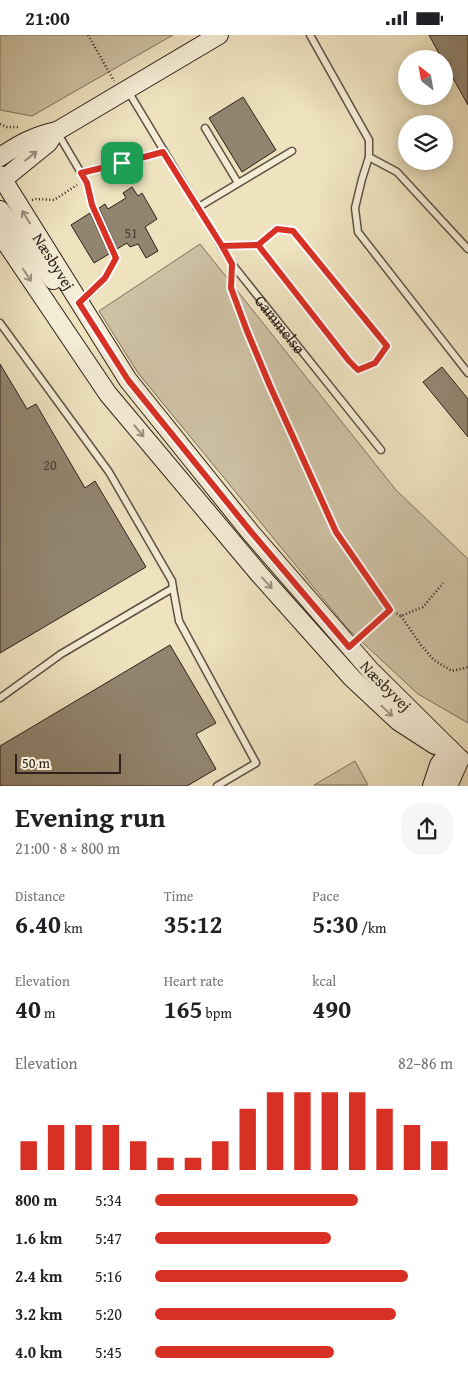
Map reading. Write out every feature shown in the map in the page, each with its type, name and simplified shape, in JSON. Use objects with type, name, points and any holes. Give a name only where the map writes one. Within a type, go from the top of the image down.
[{"type":"street","points":[[0,157],[22,143],[56,131],[219,35]]},
{"type":"street","points":[[1,178],[48,143],[56,131]]},
{"type":"street","name":"Næsbyvej","points":[[1,178],[128,380],[252,533],[349,647],[370,671],[456,756]]},
{"type":"street","points":[[0,210],[53,280],[79,303]]},
{"type":"street","name":"Næsbyvej","points":[[0,234],[108,394],[260,575],[352,678],[398,721],[456,756]]},
{"type":"street","points":[[432,785],[439,765],[456,756]]},
{"type":"street","points":[[448,785],[456,756]]},
{"type":"lane","points":[[310,35],[370,140],[369,157],[355,208],[358,232],[468,373]]},
{"type":"lane","name":"Gammelsø","points":[[127,90],[232,264],[381,450]]},
{"type":"lane","points":[[205,128],[238,183]]},
{"type":"lane","points":[[56,131],[86,180],[92,205],[116,258],[105,278],[79,303]]},
{"type":"lane","points":[[197,208],[292,151]]},
{"type":"lane","points":[[81,173],[163,152]]},
{"type":"lane","points":[[369,157],[397,172],[468,249]]},
{"type":"lane","points":[[222,246],[258,245],[277,229],[293,231],[387,346],[375,363],[358,370],[349,361],[258,245]]},
{"type":"lane","points":[[0,323],[109,472],[172,581],[179,621],[256,763],[217,785]]},
{"type":"lane","points":[[0,698],[61,654],[173,588]]},
{"type":"path","points":[[88,35],[114,83],[127,90]]},
{"type":"path","points":[[18,205],[36,199],[54,200],[86,180]]},
{"type":"path","points":[[232,264],[231,288],[247,331],[336,532],[390,610],[401,616],[434,660],[452,671],[468,667]]},
{"type":"path","points":[[401,616],[422,607],[443,583]]},
{"type":"path","points":[[349,647],[390,610]]},
{"type":"shaded area","points":[[0,35],[173,35],[32,116],[0,110]]},
{"type":"shaded area","points":[[200,244],[396,490],[468,559],[468,723],[418,694],[348,629],[138,373],[99,311]]},
{"type":"shaded area","points":[[355,761],[368,785],[314,785]]},
{"type":"building","points":[[429,35],[468,35],[468,105],[453,78],[453,50],[437,50]]},
{"type":"building","points":[[243,97],[276,150],[242,172],[209,118]]},
{"type":"building","points":[[132,187],[138,196],[142,193],[157,219],[145,227],[158,251],[146,258],[138,244],[130,247],[127,243],[117,249],[99,208],[105,204],[108,209],[126,198],[123,193]]},
{"type":"building","points":[[90,213],[109,254],[94,263],[71,225]]},
{"type":"building","points":[[0,364],[27,409],[36,404],[85,488],[95,481],[146,567],[0,653]]},
{"type":"building","points":[[442,367],[468,399],[468,437],[423,382]]},
{"type":"building","points":[[170,645],[216,723],[196,734],[216,769],[187,786],[0,786],[0,746]]},
{"type":"route","points":[[122,163],[81,173],[87,183],[92,205],[116,258],[105,278],[79,303],[128,380],[252,533],[349,647],[390,610],[336,532],[247,331],[231,288],[232,264],[222,246],[258,245],[358,370],[375,363],[387,346],[293,231],[277,229],[258,245],[222,246],[163,152],[122,163]]}]
